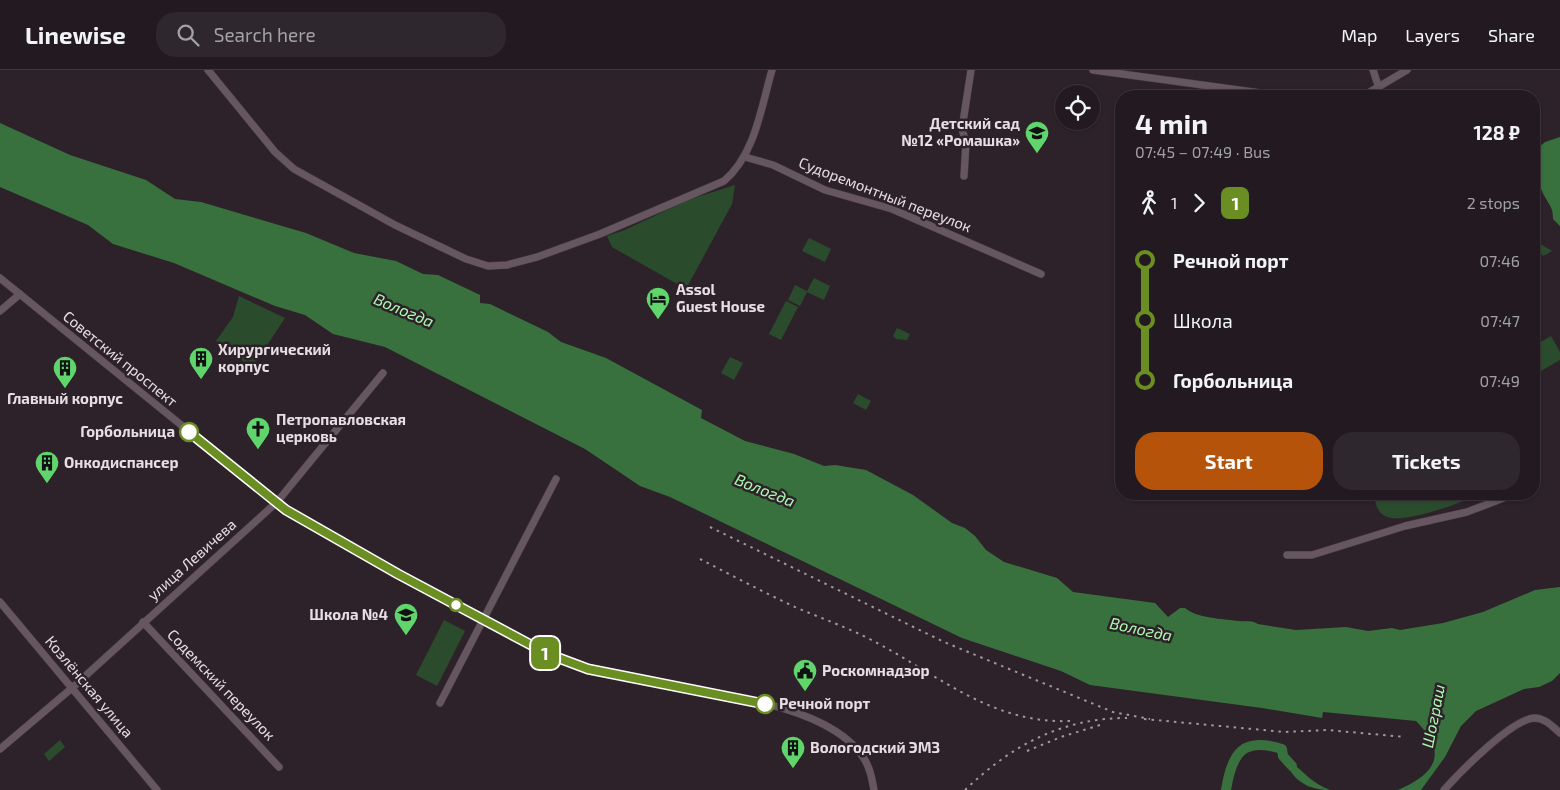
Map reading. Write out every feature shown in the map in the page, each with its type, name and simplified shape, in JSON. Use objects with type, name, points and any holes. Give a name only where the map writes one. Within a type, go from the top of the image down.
[{"type":"street","points":[[208,70],[275,152],[294,169],[395,225],[466,259],[488,266],[507,265],[538,257],[609,231],[724,181],[735,172],[745,157],[772,70]]},
{"type":"street","points":[[964,176],[966,143],[962,129],[971,70]]},
{"type":"street","points":[[1093,70],[1239,90]]},
{"type":"street","points":[[1373,70],[1378,85]]},
{"type":"street","points":[[1371,90],[1407,70]]},
{"type":"street","name":"Судоремонтный переулок","points":[[745,157],[773,165],[825,190],[892,209],[1041,274]]},
{"type":"street","name":"Советский проспект","points":[[0,278],[286,510],[398,574],[548,654],[588,669],[766,704],[801,715],[830,729],[854,747],[868,766],[874,790]]},
{"type":"street","points":[[0,311],[20,294]]},
{"type":"street","name":"улица Левичева","points":[[0,748],[72,688],[277,502],[383,373]]},
{"type":"street","points":[[440,703],[556,479]]},
{"type":"street","points":[[1287,555],[1312,555],[1405,526],[1467,512],[1498,500]]},
{"type":"street","name":"Козлёнская улица","points":[[0,602],[157,790]]},
{"type":"street","name":"Содемский переулок","points":[[143,622],[280,767]]},
{"type":"street","points":[[1444,790],[1460,772],[1507,731],[1526,720],[1534,718],[1546,721],[1560,733]]},
{"type":"shaded area","points":[[735,185],[732,204],[686,289],[612,247],[607,236],[625,230],[688,200]]},
{"type":"shaded area","points":[[809,238],[831,249],[825,262],[802,251]]},
{"type":"shaded area","points":[[1540,244],[1552,251],[1543,256],[1540,253]]},
{"type":"shaded area","points":[[814,278],[830,286],[824,300],[807,292],[800,306],[788,300],[795,285],[807,291]]},
{"type":"shaded area","points":[[239,296],[285,318],[252,368],[216,341],[233,317]]},
{"type":"shaded area","points":[[786,301],[798,307],[781,340],[769,334]]},
{"type":"shaded area","points":[[897,328],[910,334],[907,340],[896,339],[893,336]]},
{"type":"shaded area","points":[[1551,336],[1560,352],[1560,360],[1541,371],[1540,369],[1540,342]]},
{"type":"shaded area","points":[[730,357],[743,363],[734,380],[721,373]]},
{"type":"shaded area","points":[[858,394],[871,401],[866,410],[853,403]]},
{"type":"shaded area","points":[[1375,500],[1466,500],[1420,515],[1395,518],[1387,517],[1381,513]]},
{"type":"shaded area","points":[[444,620],[465,631],[437,686],[416,675]]},
{"type":"shaded area","points":[[60,740],[65,747],[49,761],[44,754]]},
{"type":"water","name":"Вологда","points":[[0,123],[70,155],[146,180],[175,199],[201,202],[306,233],[354,253],[396,261],[423,274],[438,275],[480,295],[480,303],[490,304],[548,332],[561,342],[606,358],[702,410],[701,418],[745,441],[794,454],[824,466],[835,465],[866,470],[913,495],[952,523],[965,528],[975,536],[986,550],[1004,562],[1057,578],[1073,592],[1155,603],[1168,617],[1180,608],[1185,608],[1210,618],[1251,622],[1296,630],[1346,627],[1368,631],[1392,628],[1400,630],[1443,623],[1483,612],[1535,590],[1560,587],[1560,673],[1552,681],[1539,687],[1524,689],[1476,711],[1461,726],[1445,757],[1421,790],[1398,790],[1422,777],[1434,761],[1435,752],[1432,743],[1426,732],[1416,721],[1323,712],[1322,718],[1090,685],[1061,671],[962,638],[670,497],[640,486],[585,449],[385,347],[333,334],[305,315],[275,306],[174,263],[113,244],[88,225],[0,187]]},
{"type":"water","points":[[1560,137],[1560,226],[1553,219],[1552,210],[1540,186],[1540,146],[1545,142]]},
{"type":"water","points":[[1283,756],[1311,779],[1330,790],[1314,788],[1300,782],[1290,771]]},
{"type":"waterway","name":"Шограш","points":[[1226,790],[1236,757],[1249,747],[1258,745],[1282,749],[1283,756],[1292,766]]},
{"type":"railway","points":[[710,527],[944,642],[1113,712],[1150,719]]},
{"type":"railway","points":[[700,559],[795,607],[869,639],[947,684],[993,707],[1017,715],[1043,720],[1070,721]]},
{"type":"railway","points":[[965,790],[1000,760],[1038,737],[1080,723],[1103,719],[1127,718]]},
{"type":"railway","points":[[1144,719],[1285,732],[1327,730],[1405,737]]},
{"type":"railway","points":[[1027,751],[1061,737],[1100,725]]},
{"type":"bus line","name":"1","points":[[189,432],[286,510],[398,574],[548,654],[588,669],[765,704]]},
{"type":"place","name":"Детский сад №12 «Ромашка»","points":[[1037,154]]},
{"type":"place","name":"Assol Guest House","points":[[658,320]]},
{"type":"place","name":"Хирургический корпус","points":[[201,380]]},
{"type":"place","name":"Главный корпус","points":[[65,389]]},
{"type":"place","name":"Горбольница","points":[[189,432]]},
{"type":"place","name":"Петропавловская церковь","points":[[258,450]]},
{"type":"place","name":"Онкодиспансер","points":[[47,484]]},
{"type":"place","name":"Школа №4","points":[[406,636]]},
{"type":"place","name":"Роскомнадзор","points":[[805,692]]},
{"type":"place","name":"Речной порт","points":[[765,704]]},
{"type":"place","name":"Вологодский ЭМЗ","points":[[793,769]]}]
